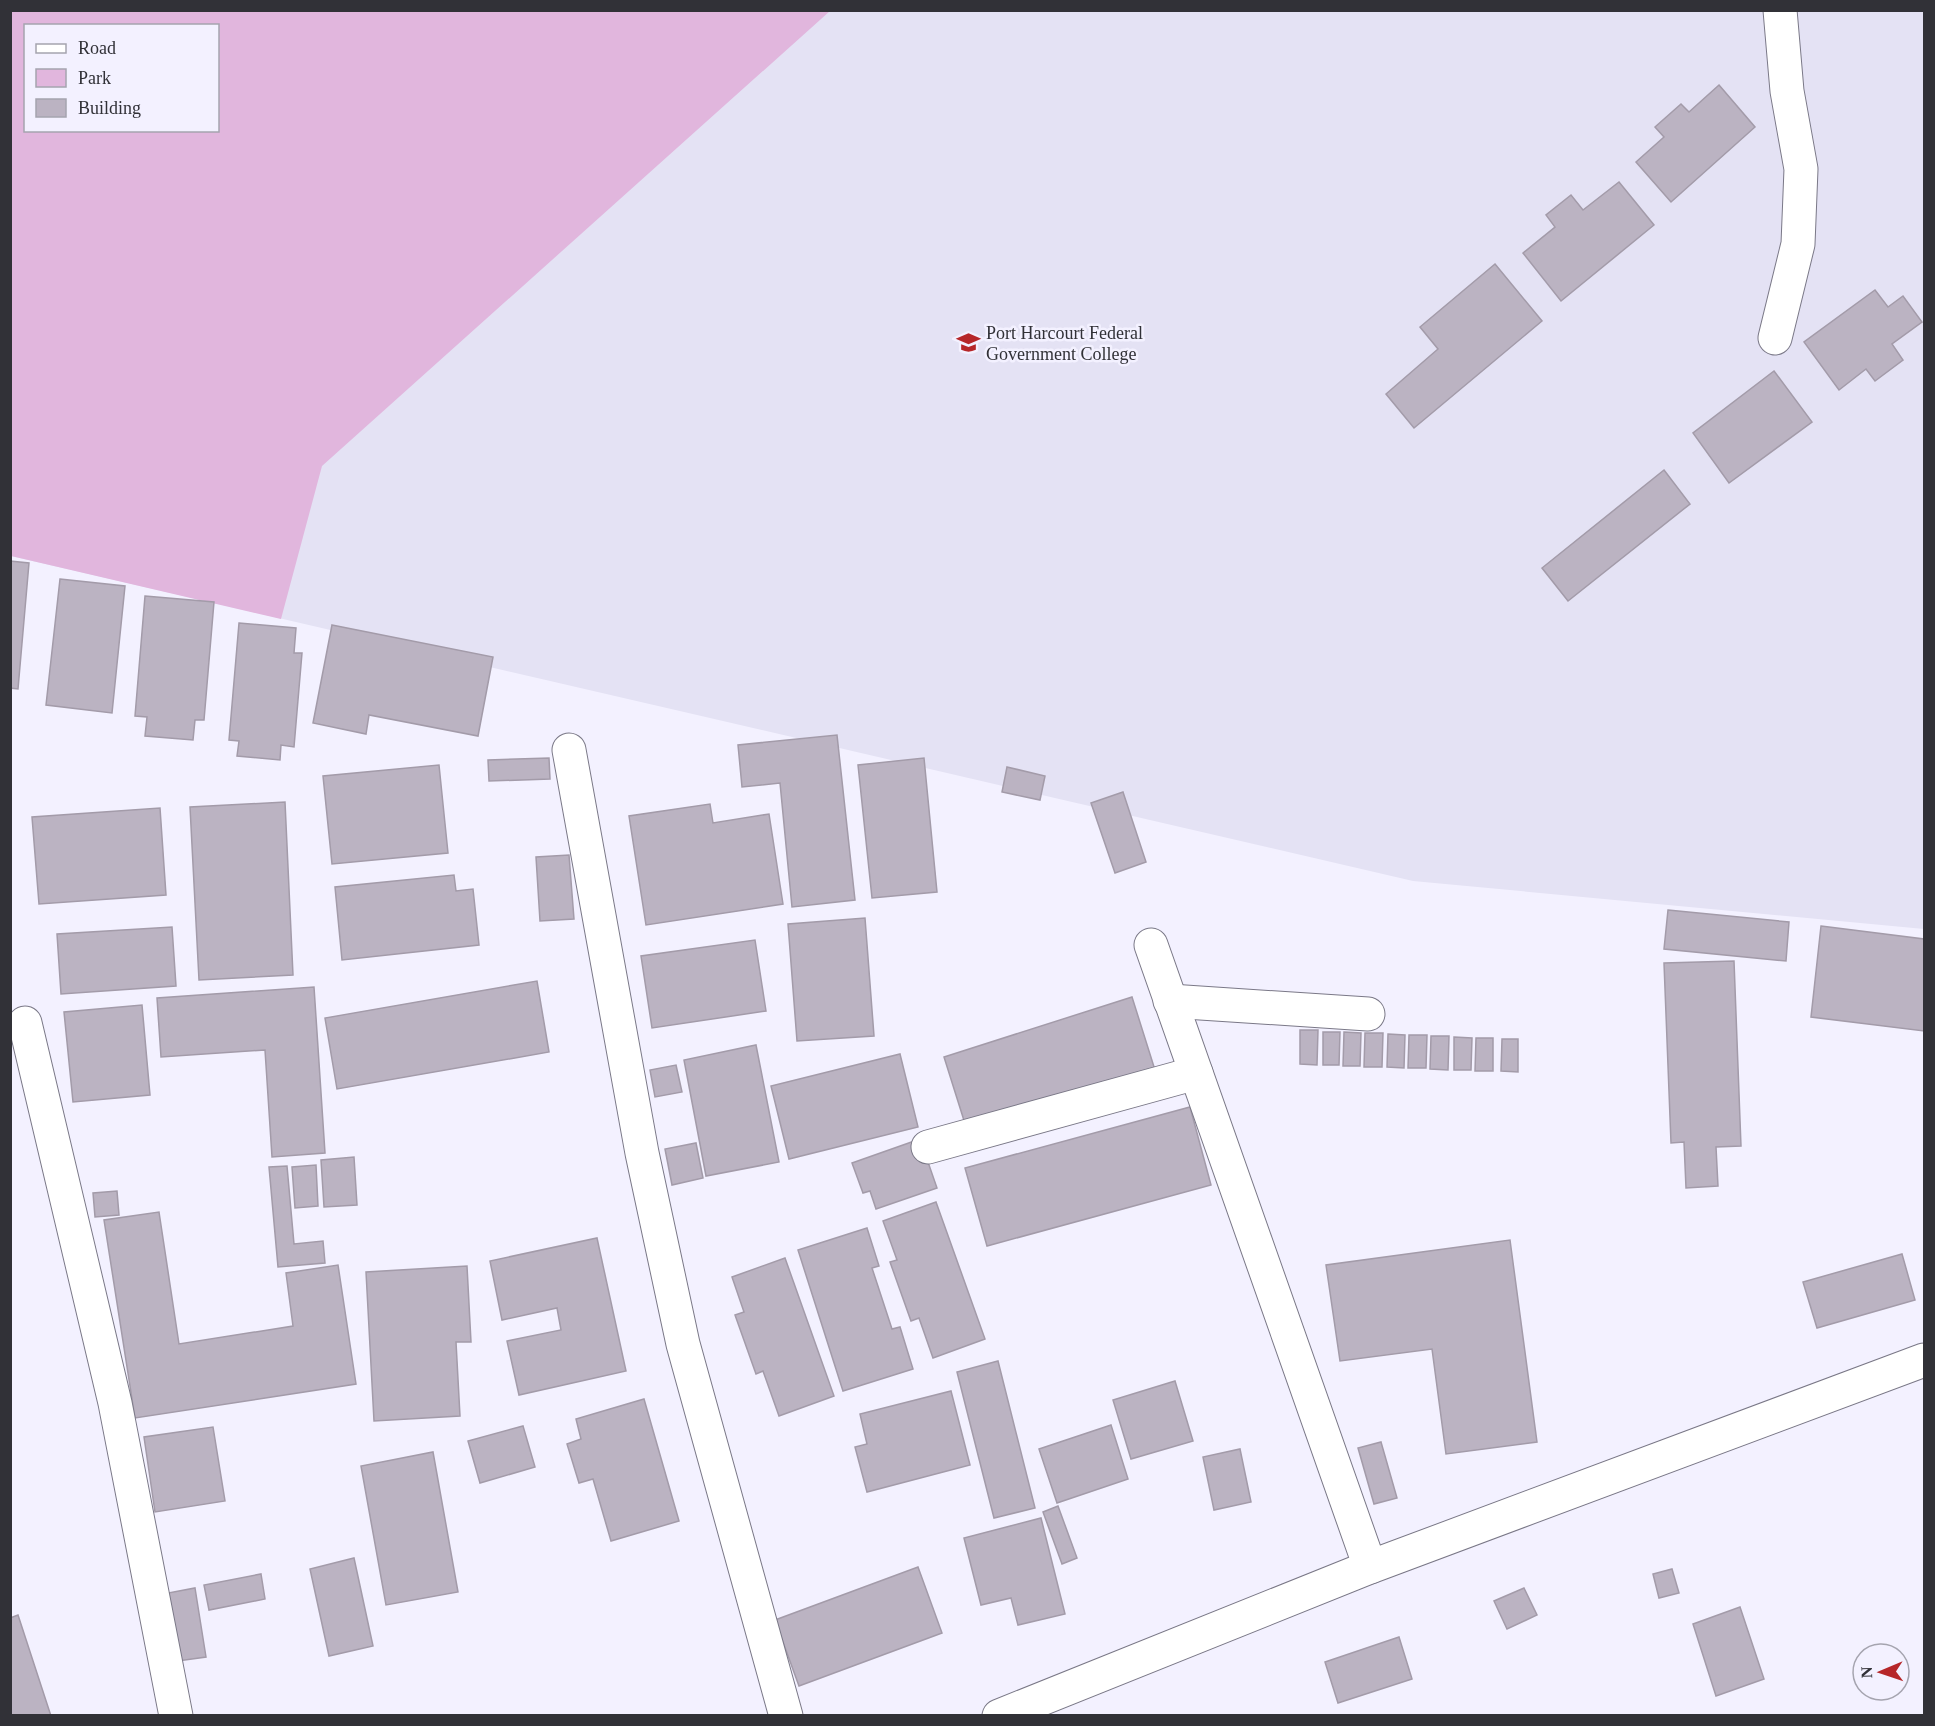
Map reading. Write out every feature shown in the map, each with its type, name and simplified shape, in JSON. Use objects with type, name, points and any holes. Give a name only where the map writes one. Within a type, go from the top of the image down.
[{"type":"street","points":[[1775,338],[1798,244],[1802,168],[1787,91],[1780,10]]},
{"type":"street","points":[[569,750],[642,1153],[681,1333],[786,1716]]},
{"type":"street","points":[[1151,945],[1370,1567]]},
{"type":"street","points":[[1170,1000],[1368,1014]]},
{"type":"street","points":[[25,1023],[115,1403],[176,1716]]},
{"type":"street","points":[[928,1147],[1196,1073]]},
{"type":"street","points":[[999,1716],[1370,1567],[1924,1360]]},
{"type":"shaded area","name":"Port Harcourt Federal Government College","points":[[11,11],[1924,11],[1924,929],[1413,881],[11,556]]},
{"type":"green space","points":[[11,11],[830,11],[322,466],[281,619],[11,556]]},
{"type":"building","points":[[1719,85],[1755,127],[1671,202],[1636,162],[1664,137],[1655,127],[1681,104],[1689,112]]},
{"type":"building","points":[[1619,182],[1654,225],[1561,301],[1523,253],[1555,227],[1546,215],[1571,195],[1583,210]]},
{"type":"building","points":[[1495,264],[1542,321],[1414,428],[1386,394],[1438,349],[1420,327]]},
{"type":"building","points":[[1875,290],[1888,307],[1903,296],[1922,322],[1892,344],[1903,360],[1875,381],[1866,369],[1839,390],[1804,342]]},
{"type":"building","points":[[1774,371],[1812,422],[1729,483],[1693,433]]},
{"type":"building","points":[[1664,470],[1690,504],[1568,601],[1542,568]]},
{"type":"building","points":[[10,561],[29,563],[18,689],[10,688]]},
{"type":"building","points":[[60,579],[125,586],[112,713],[46,705]]},
{"type":"building","points":[[145,596],[214,602],[204,720],[195,720],[193,740],[145,736],[147,717],[135,716]]},
{"type":"building","points":[[239,623],[296,628],[294,653],[302,653],[294,747],[281,745],[280,760],[237,756],[239,741],[229,740]]},
{"type":"building","points":[[332,625],[493,657],[478,736],[369,715],[366,734],[313,723]]},
{"type":"building","points":[[837,735],[855,900],[792,907],[780,783],[742,787],[738,745]]},
{"type":"building","points":[[549,758],[550,779],[489,781],[488,760]]},
{"type":"building","points":[[924,758],[937,892],[872,898],[858,765]]},
{"type":"building","points":[[439,765],[448,853],[332,864],[323,776]]},
{"type":"building","points":[[1007,767],[1045,776],[1040,800],[1002,792]]},
{"type":"building","points":[[1123,792],[1146,862],[1115,873],[1091,803]]},
{"type":"building","points":[[285,802],[293,975],[199,980],[190,807]]},
{"type":"building","points":[[710,804],[713,823],[769,814],[783,904],[646,925],[629,816]]},
{"type":"building","points":[[160,808],[166,895],[39,904],[32,817]]},
{"type":"building","points":[[569,855],[574,919],[540,921],[536,857]]},
{"type":"building","points":[[454,875],[456,891],[473,889],[479,945],[342,960],[335,887]]},
{"type":"building","points":[[1668,910],[1789,922],[1786,961],[1664,949]]},
{"type":"building","points":[[865,918],[874,1036],[797,1041],[788,924]]},
{"type":"building","points":[[1821,926],[1924,939],[1924,1031],[1811,1017]]},
{"type":"building","points":[[172,927],[176,986],[61,994],[57,934]]},
{"type":"building","points":[[755,940],[766,1011],[652,1028],[641,956]]},
{"type":"building","points":[[1734,961],[1741,1146],[1716,1147],[1718,1186],[1686,1188],[1684,1142],[1671,1143],[1664,963]]},
{"type":"building","points":[[537,981],[549,1052],[337,1089],[325,1018]]},
{"type":"building","points":[[314,987],[325,1153],[272,1157],[265,1050],[161,1057],[157,998]]},
{"type":"building","points":[[1132,997],[1155,1070],[967,1130],[944,1057]]},
{"type":"building","points":[[142,1005],[150,1095],[73,1102],[64,1012]]},
{"type":"building","points":[[1300,1030],[1318,1030],[1317,1065],[1300,1064]]},
{"type":"building","points":[[1323,1032],[1340,1032],[1339,1065],[1323,1065]]},
{"type":"building","points":[[1344,1032],[1361,1033],[1360,1066],[1343,1066]]},
{"type":"building","points":[[1365,1033],[1383,1033],[1382,1067],[1364,1067]]},
{"type":"building","points":[[1388,1034],[1405,1035],[1404,1068],[1387,1067]]},
{"type":"building","points":[[1409,1035],[1427,1035],[1426,1068],[1408,1068]]},
{"type":"building","points":[[1431,1036],[1449,1036],[1448,1070],[1430,1069]]},
{"type":"building","points":[[1454,1037],[1472,1038],[1471,1070],[1454,1070]]},
{"type":"building","points":[[1476,1038],[1493,1038],[1493,1071],[1475,1071]]},
{"type":"building","points":[[1502,1039],[1518,1039],[1518,1072],[1501,1071]]},
{"type":"building","points":[[756,1045],[779,1162],[706,1176],[684,1060]]},
{"type":"building","points":[[900,1054],[918,1127],[789,1159],[771,1086]]},
{"type":"building","points":[[676,1065],[682,1092],[655,1097],[650,1070]]},
{"type":"building","points":[[1190,1107],[1211,1185],[987,1246],[965,1168]]},
{"type":"building","points":[[920,1139],[937,1188],[876,1209],[870,1191],[863,1193],[852,1163]]},
{"type":"building","points":[[696,1143],[703,1178],[672,1185],[665,1149]]},
{"type":"building","points":[[354,1157],[357,1205],[324,1207],[321,1160]]},
{"type":"building","points":[[316,1165],[318,1206],[295,1208],[292,1167]]},
{"type":"building","points":[[287,1166],[294,1244],[323,1241],[325,1263],[278,1267],[269,1167]]},
{"type":"building","points":[[117,1191],[119,1215],[95,1217],[93,1193]]},
{"type":"building","points":[[936,1202],[985,1339],[933,1358],[919,1318],[911,1321],[890,1262],[897,1260],[883,1221]]},
{"type":"building","points":[[159,1212],[179,1344],[293,1326],[286,1273],[338,1265],[356,1384],[135,1418],[104,1220]]},
{"type":"building","points":[[867,1228],[879,1266],[872,1268],[892,1329],[900,1327],[913,1369],[843,1391],[798,1250]]},
{"type":"building","points":[[597,1238],[626,1371],[519,1395],[507,1341],[561,1330],[557,1308],[502,1320],[490,1261]]},
{"type":"building","points":[[1510,1240],[1537,1442],[1446,1454],[1432,1349],[1340,1361],[1326,1265]]},
{"type":"building","points":[[1902,1254],[1915,1300],[1817,1328],[1803,1282]]},
{"type":"building","points":[[785,1258],[834,1396],[779,1416],[763,1371],[756,1374],[735,1315],[744,1312],[732,1277]]},
{"type":"building","points":[[467,1266],[471,1342],[456,1342],[460,1416],[374,1421],[366,1272]]},
{"type":"building","points":[[998,1361],[1035,1508],[994,1518],[957,1372]]},
{"type":"building","points":[[1175,1381],[1193,1441],[1131,1459],[1113,1400]]},
{"type":"building","points":[[951,1391],[970,1465],[867,1492],[855,1447],[867,1444],[860,1414]]},
{"type":"building","points":[[644,1399],[679,1521],[611,1541],[593,1479],[579,1483],[567,1444],[581,1439],[576,1419]]},
{"type":"building","points":[[1111,1425],[1128,1479],[1057,1503],[1039,1449]]},
{"type":"building","points":[[523,1426],[535,1467],[480,1483],[468,1441]]},
{"type":"building","points":[[213,1427],[225,1501],[155,1512],[144,1437]]},
{"type":"building","points":[[1381,1442],[1397,1498],[1374,1504],[1358,1448]]},
{"type":"building","points":[[1240,1449],[1251,1502],[1214,1510],[1203,1457]]},
{"type":"building","points":[[433,1452],[458,1592],[386,1605],[361,1466]]},
{"type":"building","points":[[1058,1506],[1077,1558],[1062,1564],[1043,1512]]},
{"type":"building","points":[[1041,1518],[1065,1614],[1018,1625],[1011,1598],[981,1605],[964,1538]]},
{"type":"building","points":[[354,1558],[373,1646],[329,1656],[310,1569]]},
{"type":"building","points":[[918,1567],[942,1633],[799,1686],[775,1620]]},
{"type":"building","points":[[1672,1569],[1679,1593],[1659,1598],[1653,1574]]},
{"type":"building","points":[[261,1574],[265,1599],[209,1610],[204,1585]]},
{"type":"building","points":[[195,1588],[206,1657],[178,1661],[168,1593]]},
{"type":"building","points":[[1524,1588],[1537,1615],[1507,1629],[1494,1601]]},
{"type":"building","points":[[1740,1607],[1764,1679],[1716,1696],[1693,1624]]},
{"type":"building","points":[[18,1615],[51,1716],[10,1716],[10,1618]]},
{"type":"building","points":[[1399,1637],[1412,1679],[1338,1703],[1325,1662]]},
{"type":"place","name":"Port Harcourt Federal Government College","points":[[968,343]]}]
